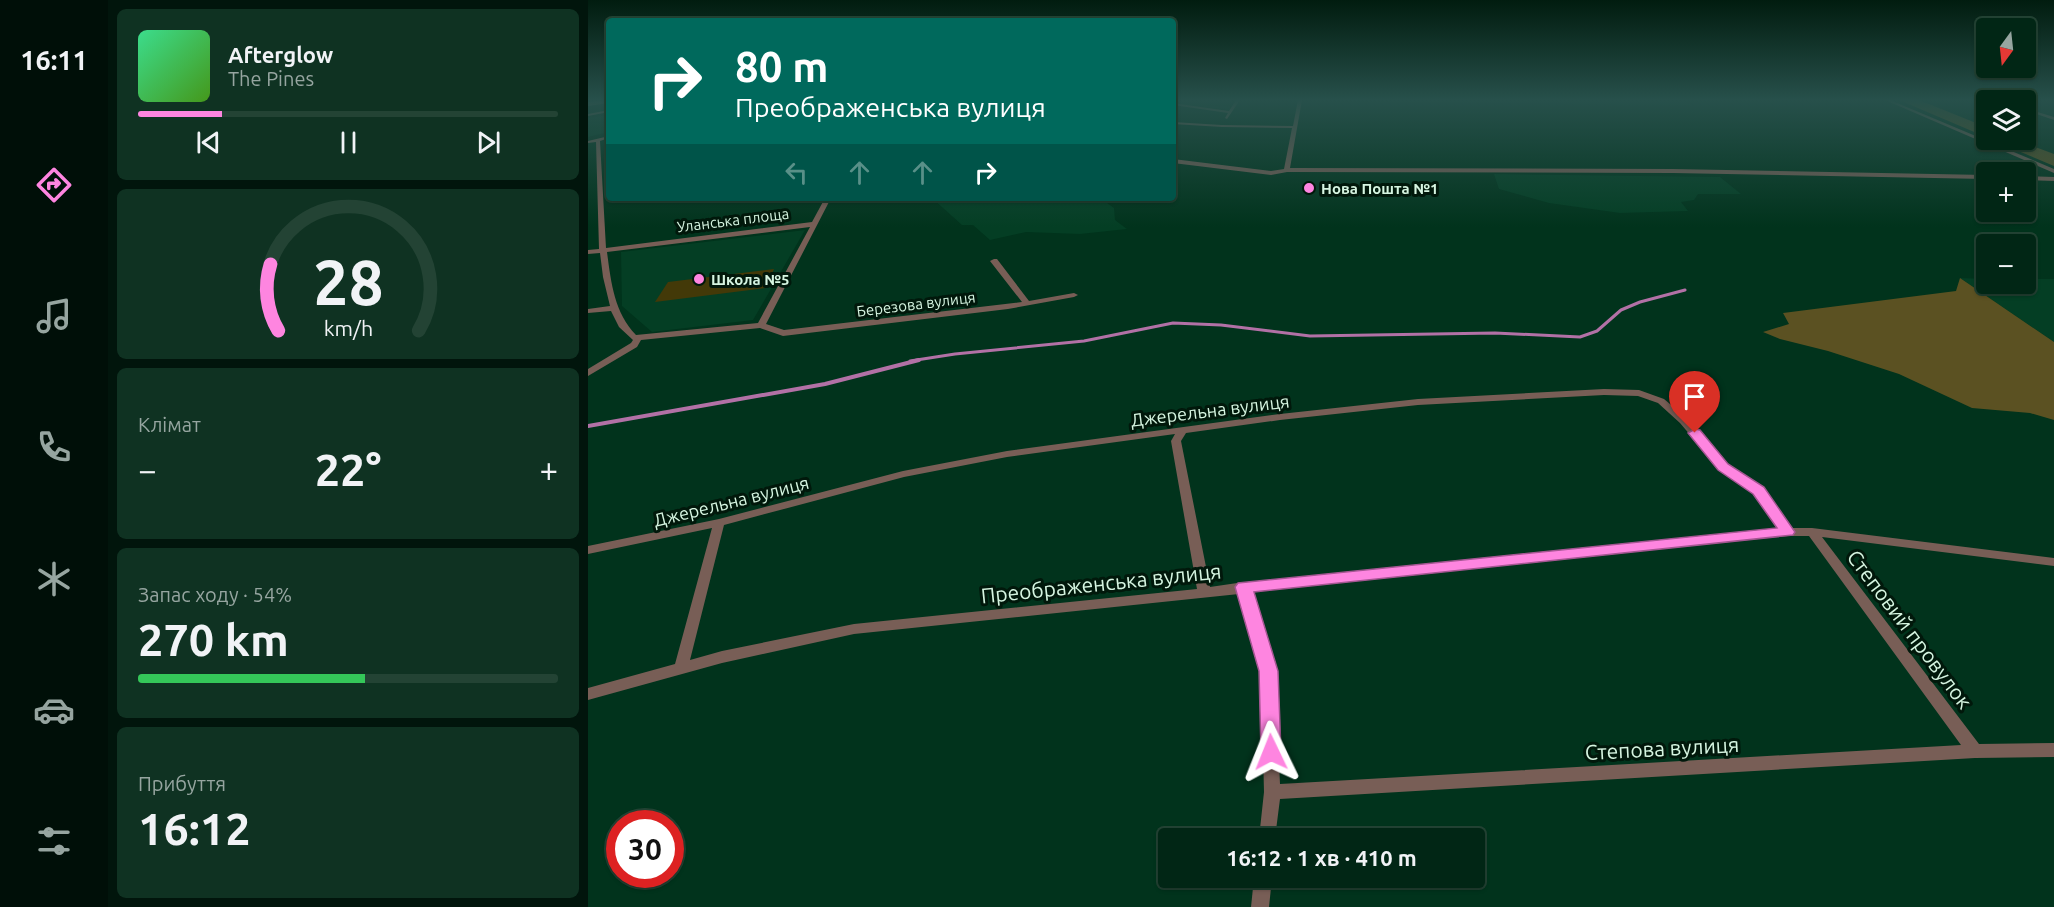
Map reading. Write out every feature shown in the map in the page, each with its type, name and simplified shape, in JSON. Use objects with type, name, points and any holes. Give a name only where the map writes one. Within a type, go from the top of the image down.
[{"type":"street","points":[[598,142],[598,182],[603,250],[614,308],[626,334],[638,338],[761,325]]},
{"type":"street","points":[[1287,170],[1292,142]]},
{"type":"street","points":[[1987,142],[2054,171]]},
{"type":"street","points":[[1176,161],[1271,173],[1287,170],[1673,171],[1976,177]]},
{"type":"street","points":[[2036,178],[2054,179]]},
{"type":"street","points":[[588,183],[606,182]]},
{"type":"street","points":[[815,224],[826,201]]},
{"type":"street","name":"Уланська площа","points":[[588,252],[815,224]]},
{"type":"street","name":"Уланська площа","points":[[761,325],[815,224]]},
{"type":"street","points":[[994,261],[1028,304]]},
{"type":"street","name":"Березова вулиця","points":[[761,325],[783,333],[1028,304],[1074,295]]},
{"type":"street","points":[[588,311],[614,308]]},
{"type":"street","points":[[588,374],[634,345],[638,338]]},
{"type":"street","name":"Джерельна вулиця","points":[[588,550],[719,523],[903,474],[965,461],[1182,430],[1418,402],[1586,392],[1639,393],[1661,401],[1684,421],[1723,467],[1759,490],[1788,532]]},
{"type":"street","points":[[1182,430],[1176,441],[1204,592]]},
{"type":"street","points":[[681,668],[719,523]]},
{"type":"street","name":"Преображенська вулиця","points":[[588,694],[722,657],[854,629],[1788,532],[1812,532],[2054,562]]},
{"type":"street","name":"Степовий провулок","points":[[1812,532],[1975,751]]},
{"type":"street","points":[[1244,587],[1268,671],[1272,792],[1268,828]]},
{"type":"street","name":"Степова вулиця","points":[[1272,792],[1975,751],[2054,750]]},
{"type":"street","points":[[1260,907],[1262,888]]},
{"type":"shaded area","points":[[2036,147],[2054,154],[2054,166],[2016,150],[2036,150]]},
{"type":"shaded area","points":[[1494,174],[1720,177],[1741,194],[1698,194],[1694,200],[1681,202],[1688,211],[1620,213],[1549,203],[1499,189]]},
{"type":"shaded area","points":[[935,201],[1104,201],[1114,208],[1115,220],[1127,229],[1080,234],[1026,232],[990,240],[973,225],[962,225]]},
{"type":"shaded area","name":"Школа №5","points":[[805,230],[753,320],[652,332],[622,306],[621,252]]},
{"type":"shaded area","points":[[774,269],[766,288],[655,302],[668,282]]},
{"type":"shaded area","points":[[1960,278],[1976,279],[1976,289]]},
{"type":"shaded area","points":[[1960,278],[1976,289],[1976,294],[1984,294],[2054,342],[2054,420],[2030,413],[1972,408],[1899,374],[1763,332],[1789,324],[1783,313],[1956,291]]},
{"type":"shaded area","points":[[2036,279],[2054,279],[2054,342],[1984,294],[2036,294]]},
{"type":"waterway","points":[[910,361],[955,354],[1084,341],[1173,323],[1221,325],[1310,336],[1495,333],[1580,337],[1597,331],[1621,310],[1640,302],[1685,290]]},
{"type":"waterway","points":[[588,426],[825,384],[919,360]]},
{"type":"place","name":"Нова Пошта №1","points":[[1309,188]]},
{"type":"place","name":"Школа №5","points":[[699,279]]},
{"type":"route","points":[[1271,752],[1268,671],[1244,587],[1788,532],[1759,490],[1723,467],[1695,433]]}]
